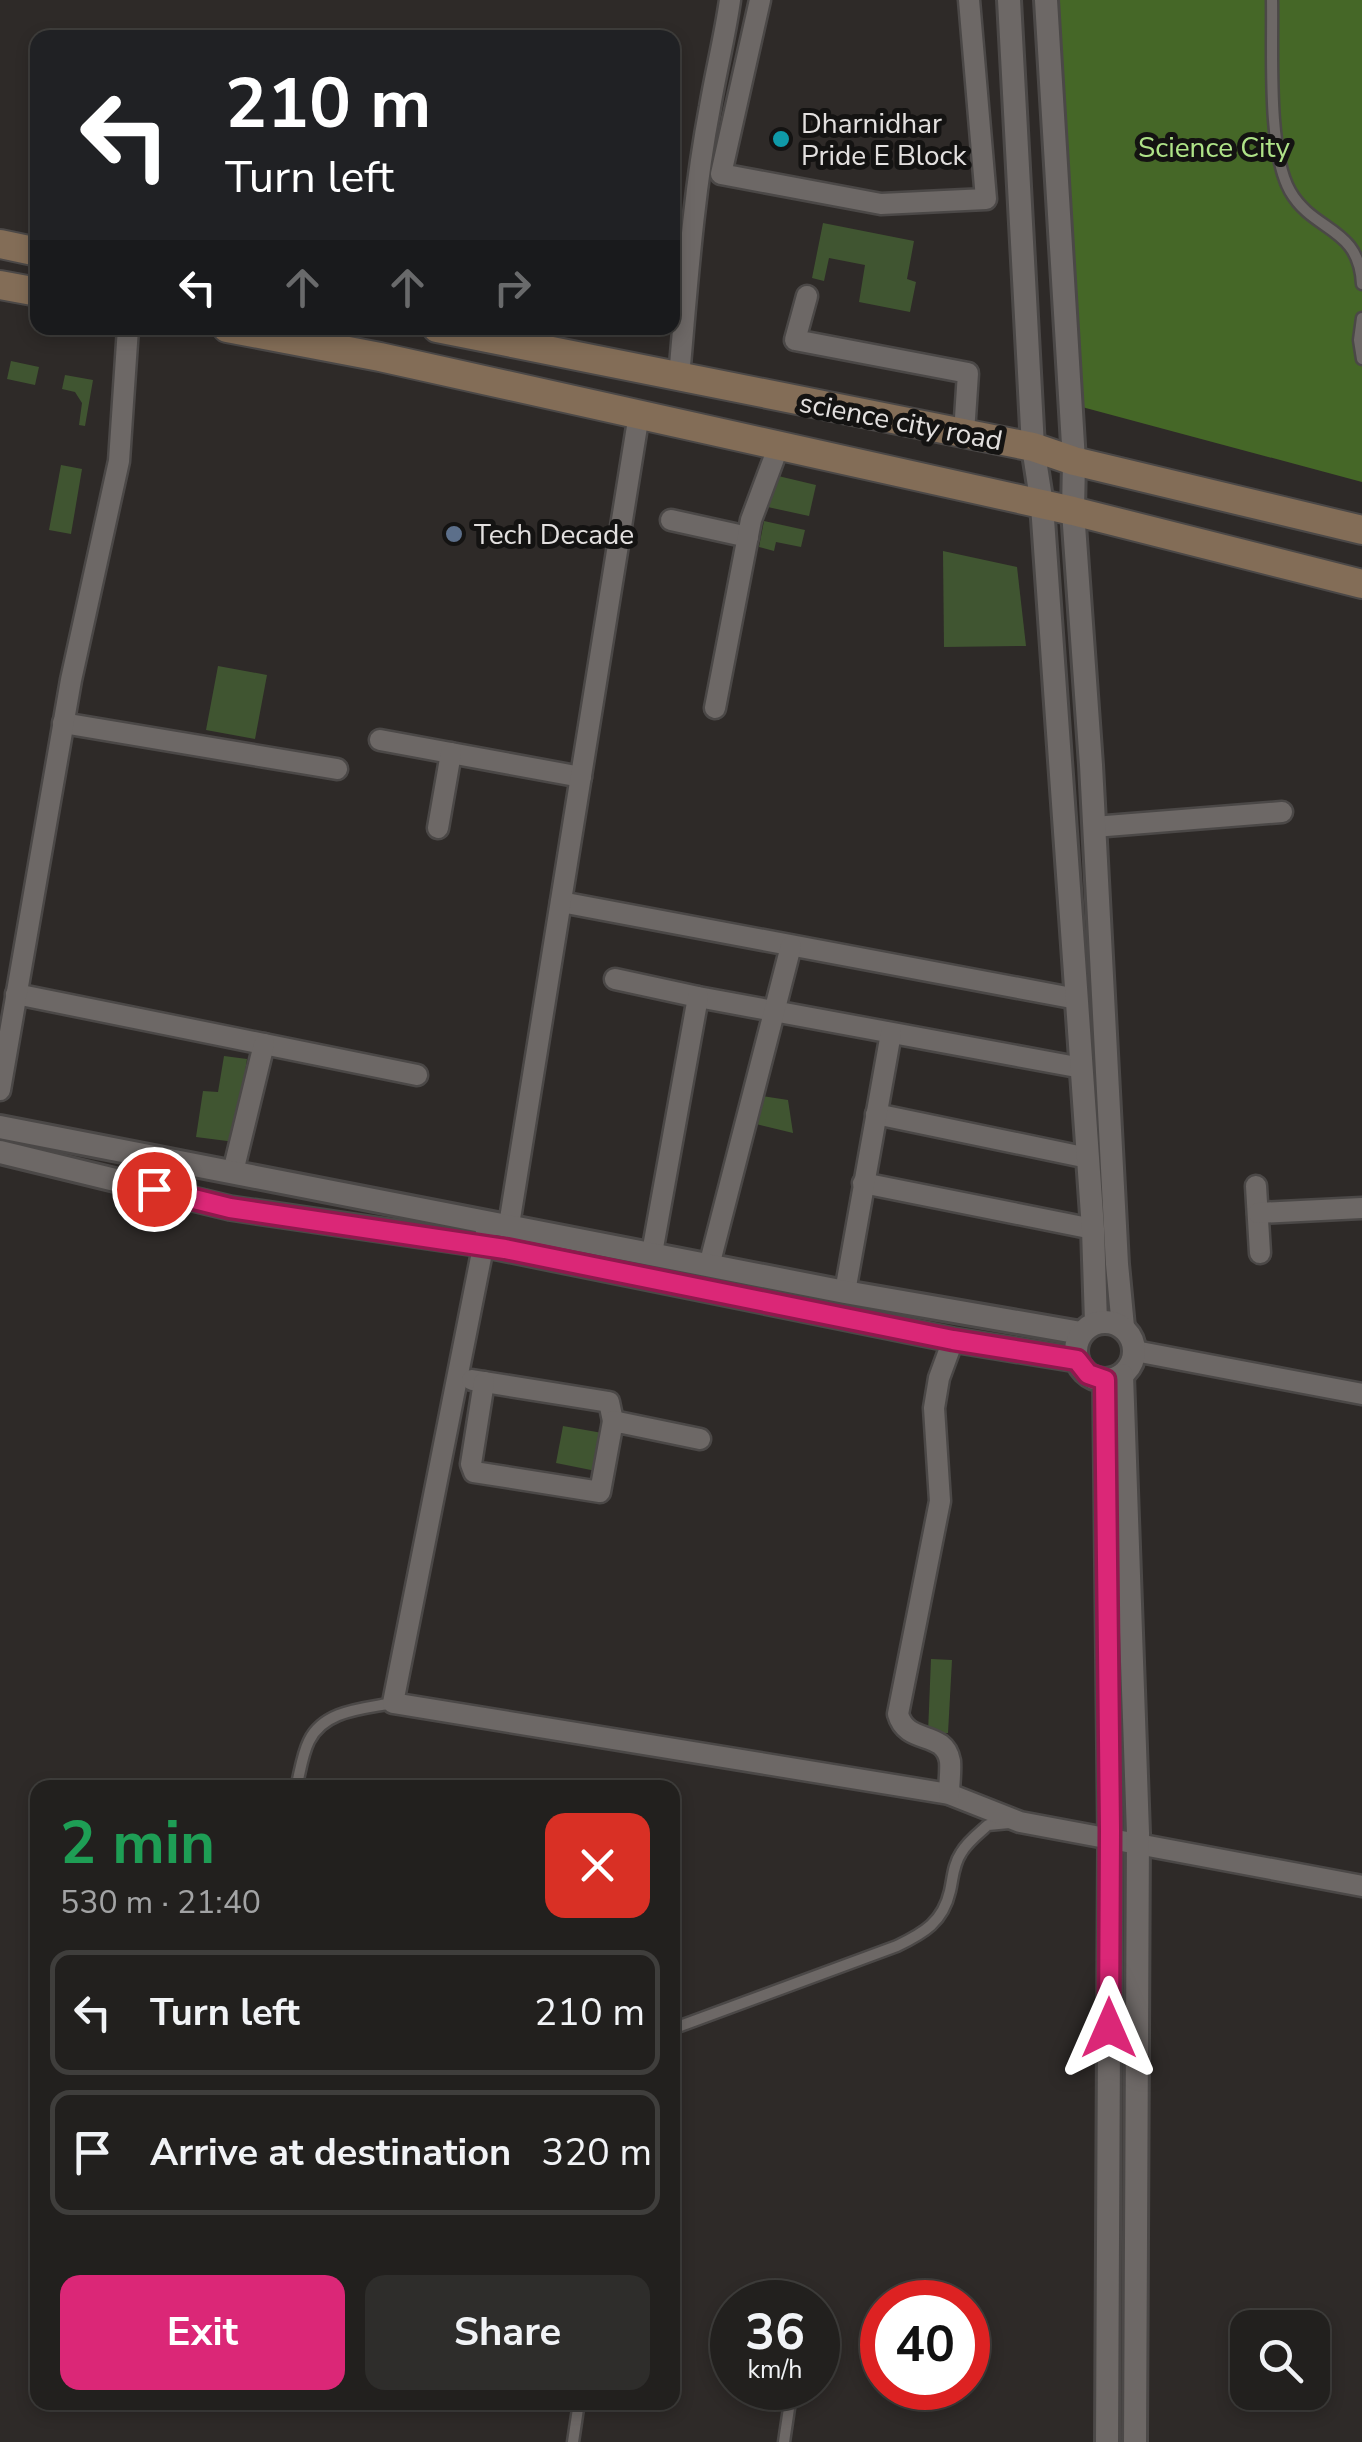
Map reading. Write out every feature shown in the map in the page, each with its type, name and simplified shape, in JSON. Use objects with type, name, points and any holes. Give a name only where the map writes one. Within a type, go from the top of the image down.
[{"type":"main road","points":[[0,244],[30,250]]},
{"type":"main road","points":[[0,285],[30,291]]},
{"type":"main road","points":[[264,335],[380,357],[1073,511],[1362,584]]},
{"type":"main road","name":"science city road","points":[[472,335],[1034,447],[1074,461],[1362,530]]},
{"type":"street","points":[[679,377],[693,222],[730,0]]},
{"type":"street","points":[[760,0],[721,174],[881,204],[986,199],[968,0]]},
{"type":"street","points":[[1009,0],[1034,447],[1042,505],[1093,1229],[1089,1328],[1075,1350],[1077,1360],[1088,1374],[1114,1377]]},
{"type":"street","points":[[1046,0],[1123,1327]]},
{"type":"street","points":[[806,296],[794,340],[968,372],[964,432]]},
{"type":"street","points":[[0,1090],[63,722],[118,461],[127,335]]},
{"type":"street","points":[[639,414],[561,902],[493,1231],[457,1378],[392,1703],[949,1794],[1020,1822],[1362,1886]]},
{"type":"street","points":[[715,708],[754,510],[779,446]]},
{"type":"street","points":[[671,520],[748,537]]},
{"type":"street","points":[[63,722],[337,769]]},
{"type":"street","points":[[380,740],[581,777]]},
{"type":"street","points":[[438,828],[451,753]]},
{"type":"street","points":[[1094,827],[1282,812]]},
{"type":"street","points":[[561,902],[1077,999]]},
{"type":"street","points":[[709,1266],[792,946]]},
{"type":"street","points":[[615,979],[1082,1068]]},
{"type":"street","points":[[16,994],[417,1074]]},
{"type":"street","points":[[652,1254],[698,997]]},
{"type":"street","points":[[845,1292],[890,1033]]},
{"type":"street","points":[[233,1172],[264,1044]]},
{"type":"street","points":[[876,1114],[1088,1158]]},
{"type":"street","points":[[0,1127],[233,1172],[953,1340],[1077,1360]]},
{"type":"street","points":[[0,1152],[230,1208],[493,1231],[652,1254],[845,1292],[1089,1328],[1105,1321],[1129,1333],[1135,1351],[1133,1360],[1114,1377],[1108,2442]]},
{"type":"street","points":[[863,1183],[1093,1229]]},
{"type":"street","points":[[1256,1186],[1260,1253]]},
{"type":"street","points":[[1258,1213],[1362,1208]]},
{"type":"street","points":[[949,1794],[950,1760],[946,1752],[935,1740],[905,1729],[898,1714],[940,1502],[934,1408],[939,1378],[953,1340]]},
{"type":"street","points":[[1135,1351],[1362,1394]]},
{"type":"street","points":[[1114,1377],[1138,1845],[1135,2442]]},
{"type":"street","points":[[457,1378],[484,1382],[609,1402],[613,1421],[600,1492],[474,1472],[471,1464],[484,1382]]},
{"type":"street","points":[[613,1421],[700,1439]]},
{"type":"street","points":[[438,1473],[607,1507]]},
{"type":"lane","points":[[1272,0],[1275,130],[1281,168],[1290,192],[1356,253],[1362,284]]},
{"type":"lane","points":[[1362,318],[1362,359]]},
{"type":"lane","points":[[298,1780],[316,1730],[346,1712],[392,1703]]},
{"type":"lane","points":[[680,2026],[922,1934],[944,1911],[953,1872],[974,1837],[988,1825],[1020,1822]]},
{"type":"lane","points":[[573,2442],[578,2410]]},
{"type":"lane","points":[[784,2442],[789,2410]]},
{"type":"green space","name":"Science City","points":[[1058,0],[1362,0],[1362,482],[1082,407]]},
{"type":"green space","points":[[823,223],[914,241],[907,279],[916,282],[910,312],[859,302],[865,265],[829,258],[824,281],[812,278]]},
{"type":"green space","points":[[11,361],[39,367],[35,385],[7,379]]},
{"type":"green space","points":[[65,375],[93,380],[85,426],[79,425],[82,403],[75,392],[62,389]]},
{"type":"green space","points":[[61,465],[82,469],[71,534],[49,530]]},
{"type":"green space","points":[[774,475],[816,485],[809,516],[763,506]]},
{"type":"green space","points":[[764,521],[805,530],[801,547],[776,542],[774,551],[759,547]]},
{"type":"green space","points":[[943,551],[1017,567],[1026,646],[944,647]]},
{"type":"green space","points":[[218,666],[267,675],[255,739],[206,730]]},
{"type":"green space","points":[[224,1056],[247,1059],[235,1142],[196,1137],[203,1091],[218,1092]]},
{"type":"green space","points":[[755,1095],[788,1100],[793,1133],[748,1122]]},
{"type":"green space","points":[[563,1426],[608,1434],[601,1472],[556,1463]]},
{"type":"green space","points":[[931,1659],[952,1660],[948,1733],[928,1733]]},
{"type":"place","name":"Dharnidhar Pride E Block","points":[[781,139]]},
{"type":"place","name":"Tech Decade","points":[[454,534]]},
{"type":"route","points":[[154,1189],[230,1208],[505,1249],[953,1340],[1077,1360],[1088,1374],[1105,1380],[1109,2028]]}]
